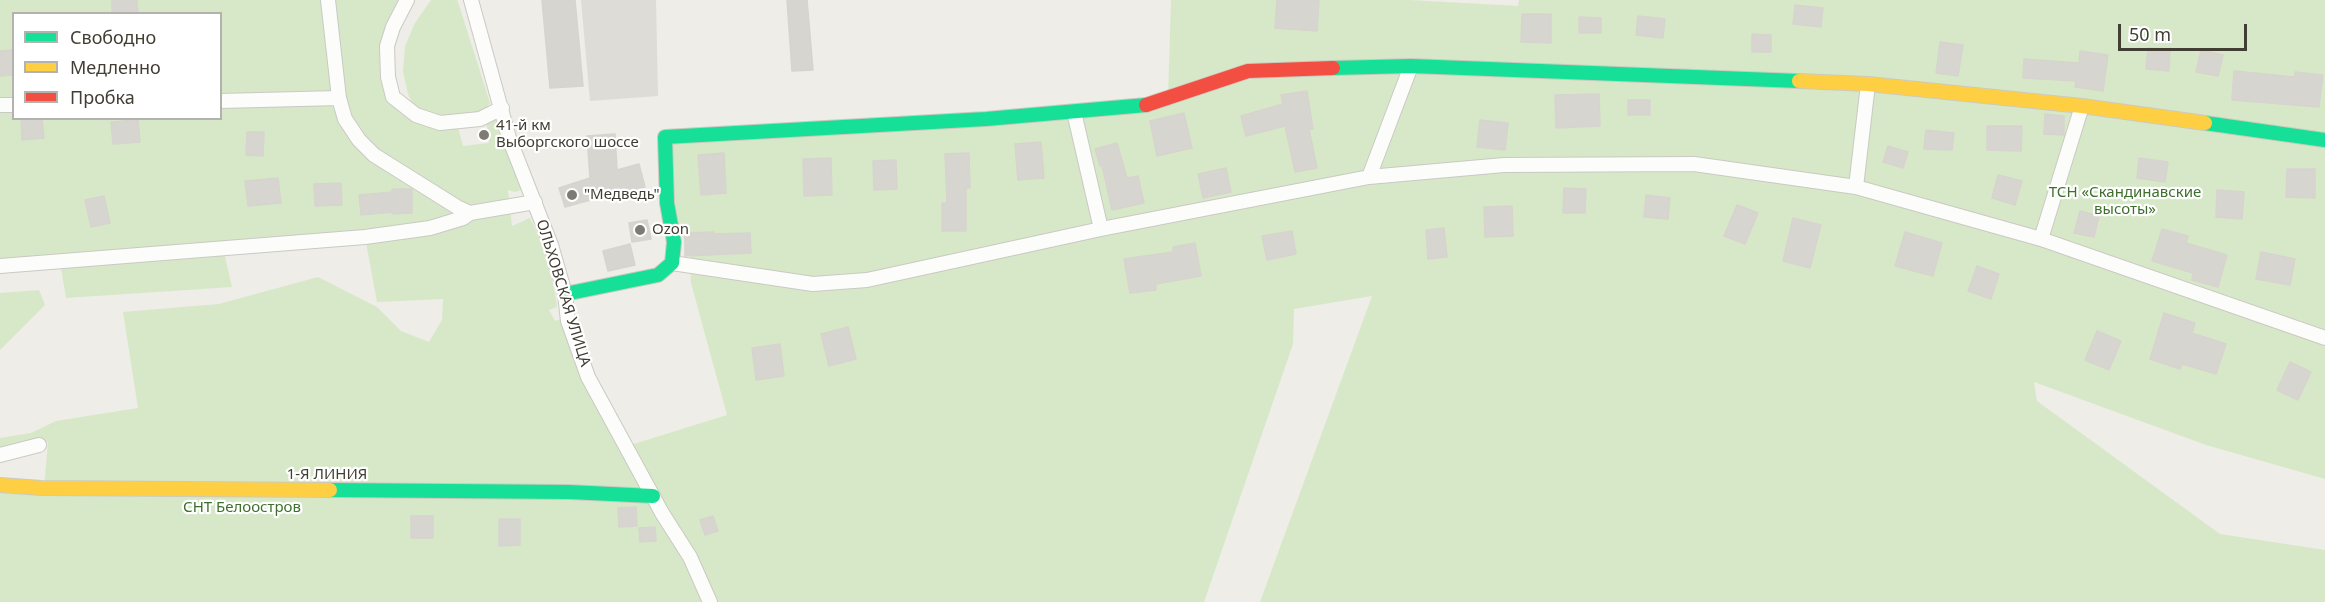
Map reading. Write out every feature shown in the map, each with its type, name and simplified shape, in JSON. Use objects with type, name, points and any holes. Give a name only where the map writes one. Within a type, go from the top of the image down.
[{"type":"street","points":[[328,0],[339,98],[345,119],[359,140],[374,155],[457,207],[471,213]]},
{"type":"street","points":[[406,0],[387,46],[388,77],[393,97],[416,115],[440,123],[480,119],[502,108]]},
{"type":"street","name":"ОЛЬХОВСКАЯ УЛИЦА","points":[[471,0],[509,138],[551,245],[564,294],[568,321],[588,377],[662,513],[690,556],[710,602]]},
{"type":"street","points":[[1369,177],[1411,66]]},
{"type":"street","points":[[564,294],[658,275],[672,263],[674,242],[668,203],[665,137],[974,120],[1143,106],[1248,71],[1411,66],[1868,84],[2082,106],[2325,140]]},
{"type":"street","points":[[1856,187],[1868,84]]},
{"type":"street","points":[[222,101],[339,98]]},
{"type":"street","points":[[2041,239],[2082,106]]},
{"type":"street","points":[[1074,112],[1101,229]]},
{"type":"street","points":[[672,263],[813,284],[867,280],[1101,229],[1369,177],[1504,165],[1694,164],[1856,187],[2041,239],[2325,338]]},
{"type":"street","points":[[0,266],[365,237],[430,228],[463,218],[471,213],[535,202]]},
{"type":"street","points":[[0,455],[39,445]]},
{"type":"street","name":"1-Я ЛИНИЯ","points":[[0,485],[41,488],[321,492],[569,492],[653,496]]},
{"type":"green space","points":[[0,0],[398,0],[385,26],[381,46],[389,98],[457,124],[463,146],[489,143],[486,119],[495,118],[521,190],[515,192],[508,190],[512,226],[530,218],[547,256],[555,293],[557,307],[549,310],[555,321],[563,318],[624,447],[727,415],[691,283],[690,253],[667,203],[665,137],[1168,98],[1171,0],[1410,0],[1518,6],[1519,0],[2325,0],[2325,479],[2206,445],[2034,382],[2037,401],[2220,534],[2325,550],[2325,602],[1260,602],[1372,296],[1294,309],[1293,344],[1204,602],[0,602],[0,485],[44,488],[48,442],[0,455],[0,438],[31,433],[56,421],[138,408],[123,312],[219,304],[318,277],[377,307],[401,331],[429,342],[442,320],[443,299],[377,302],[365,237],[223,248],[232,287],[66,298],[60,262],[0,267]]},
{"type":"green space","points":[[431,0],[457,0],[458,2],[490,103],[481,114],[442,120],[416,110],[408,94],[403,71],[405,46],[415,23]]},
{"type":"green space","points":[[39,290],[45,305],[0,350],[0,293]]},
{"type":"shaded area","points":[[581,0],[656,0],[658,96],[590,101]]},
{"type":"building","points":[[112,0],[137,0],[138,12],[112,12]]},
{"type":"building","points":[[542,0],[575,0],[583,86],[550,88]]},
{"type":"building","points":[[787,0],[807,0],[813,70],[792,71]]},
{"type":"building","points":[[1277,0],[1319,0],[1317,31],[1275,28]]},
{"type":"building","points":[[1795,5],[1823,8],[1821,27],[1793,24]]},
{"type":"building","points":[[1522,14],[1551,14],[1551,43],[1521,42]]},
{"type":"building","points":[[1638,16],[1665,19],[1663,38],[1636,35]]},
{"type":"building","points":[[1579,17],[1601,18],[1601,33],[1579,33]]},
{"type":"building","points":[[1752,34],[1771,35],[1771,52],[1752,52]]},
{"type":"building","points":[[1940,42],[1963,45],[1958,76],[1936,73]]},
{"type":"building","points":[[2148,48],[2170,49],[2169,71],[2146,69]]},
{"type":"building","points":[[12,50],[12,75],[0,76],[0,51]]},
{"type":"building","points":[[2201,50],[2223,55],[2218,76],[2196,72]]},
{"type":"building","points":[[2080,51],[2108,55],[2103,91],[2075,87],[2076,81],[2023,78],[2024,59],[2079,63]]},
{"type":"building","points":[[2234,71],[2295,77],[2295,72],[2323,75],[2319,107],[2232,100]]},
{"type":"building","points":[[1307,91],[1313,129],[1309,129],[1317,168],[1295,172],[1285,126],[1246,136],[1241,116],[1283,104],[1281,95]]},
{"type":"building","points":[[1599,94],[1600,126],[1556,128],[1555,95]]},
{"type":"building","points":[[1628,100],[1650,100],[1650,115],[1628,115]]},
{"type":"building","points":[[1184,113],[1192,148],[1157,156],[1150,121]]},
{"type":"building","points":[[2045,114],[2064,116],[2064,135],[2044,134]]},
{"type":"building","points":[[21,120],[42,120],[44,138],[22,140]]},
{"type":"building","points":[[138,120],[140,142],[113,144],[111,122]]},
{"type":"building","points":[[1480,120],[1508,123],[1505,150],[1477,147]]},
{"type":"building","points":[[1987,126],[2022,126],[2021,151],[1987,150]]},
{"type":"building","points":[[1926,130],[1954,133],[1952,150],[1924,149]]},
{"type":"building","points":[[247,132],[264,132],[263,156],[246,155]]},
{"type":"building","points":[[615,134],[617,170],[639,164],[645,187],[565,207],[559,188],[590,178],[587,136]]},
{"type":"building","points":[[1041,142],[1044,178],[1018,180],[1015,144]]},
{"type":"building","points":[[1117,143],[1127,178],[1138,176],[1144,203],[1112,210],[1102,165],[1100,166],[1095,149]]},
{"type":"building","points":[[1888,146],[1908,152],[1903,168],[1883,162]]},
{"type":"building","points":[[724,153],[726,193],[701,195],[698,155]]},
{"type":"building","points":[[969,153],[970,188],[966,188],[966,231],[942,231],[942,203],[947,203],[945,154]]},
{"type":"building","points":[[831,158],[832,195],[804,196],[803,159]]},
{"type":"building","points":[[2139,158],[2168,162],[2165,182],[2137,178]]},
{"type":"building","points":[[896,160],[897,189],[874,190],[873,161]]},
{"type":"building","points":[[1226,168],[1231,192],[1203,198],[1198,174]]},
{"type":"building","points":[[2287,169],[2315,169],[2315,198],[2286,197]]},
{"type":"building","points":[[1998,175],[2022,181],[2015,205],[1992,198]]},
{"type":"building","points":[[278,178],[281,203],[248,206],[245,181]]},
{"type":"building","points":[[341,183],[342,205],[315,206],[314,184]]},
{"type":"building","points":[[1564,188],[1586,189],[1585,213],[1563,213]]},
{"type":"building","points":[[392,189],[412,189],[412,213],[361,215],[359,195],[392,192]]},
{"type":"building","points":[[2217,190],[2244,192],[2242,219],[2216,217]]},
{"type":"building","points":[[1646,195],[1670,198],[1668,219],[1644,217]]},
{"type":"building","points":[[104,196],[110,223],[91,227],[85,200]]},
{"type":"building","points":[[1737,205],[1758,213],[1745,244],[1724,236]]},
{"type":"building","points":[[1512,206],[1513,236],[1485,237],[1484,207]]},
{"type":"building","points":[[2080,211],[2099,216],[2094,237],[2074,233]]},
{"type":"building","points":[[1793,218],[1821,225],[1810,268],[1783,261]]},
{"type":"building","points":[[647,220],[651,239],[632,242],[629,223]]},
{"type":"building","points":[[1444,228],[1447,257],[1428,259],[1426,230]]},
{"type":"building","points":[[2162,229],[2188,236],[2186,243],[2227,255],[2218,287],[2192,280],[2193,273],[2152,261]]},
{"type":"building","points":[[1292,231],[1296,254],[1267,260],[1262,236]]},
{"type":"building","points":[[714,232],[714,234],[750,233],[751,253],[685,256],[685,233]]},
{"type":"building","points":[[1905,232],[1942,243],[1933,276],[1895,266]]},
{"type":"building","points":[[1195,243],[1201,276],[1156,284],[1156,290],[1130,293],[1124,259],[1173,252],[1173,247]]},
{"type":"building","points":[[630,244],[635,265],[608,271],[603,251]]},
{"type":"building","points":[[2261,252],[2295,259],[2290,285],[2256,279]]},
{"type":"building","points":[[1977,266],[1999,274],[1991,299],[1968,291]]},
{"type":"building","points":[[2164,313],[2195,323],[2192,333],[2226,344],[2216,374],[2182,364],[2180,369],[2150,359]]},
{"type":"building","points":[[848,327],[856,359],[829,366],[821,334]]},
{"type":"building","points":[[2097,331],[2121,341],[2109,370],[2085,360]]},
{"type":"building","points":[[780,344],[784,376],[756,380],[752,348]]},
{"type":"building","points":[[2290,362],[2311,372],[2298,400],[2277,390]]},
{"type":"building","points":[[636,507],[637,526],[619,527],[618,508]]},
{"type":"building","points":[[411,516],[433,516],[433,538],[411,538]]},
{"type":"building","points":[[713,516],[718,531],[705,535],[700,520]]},
{"type":"building","points":[[499,519],[520,519],[520,545],[499,546]]},
{"type":"building","points":[[655,527],[656,541],[640,542],[639,528]]},
{"type":"traffic: fast","points":[[1333,68],[1411,66],[1799,81]]},
{"type":"traffic: fast","points":[[565,294],[658,275],[672,263],[674,242],[667,203],[665,137],[986,119],[1146,105]]},
{"type":"traffic: fast","points":[[2205,123],[2325,140]]},
{"type":"traffic: fast","points":[[330,490],[569,492],[653,496]]},
{"type":"traffic: slow","points":[[1799,81],[1868,84],[2082,106],[2205,123]]},
{"type":"traffic: slow","points":[[0,485],[41,488],[330,490]]},
{"type":"traffic: jam","points":[[1146,105],[1248,71],[1333,68]]},
{"type":"place","name":"41-й км Выборгского шоссе","points":[[484,135]]},
{"type":"place","name":"\"Медведь\"","points":[[572,195]]},
{"type":"place","name":"Ozon","points":[[640,230]]},
{"type":"park label","name":"ТСН «Скандинавские высоты»","points":[[2125,202]]},
{"type":"park label","name":"СНТ Белоостров","points":[[242,508]]}]
